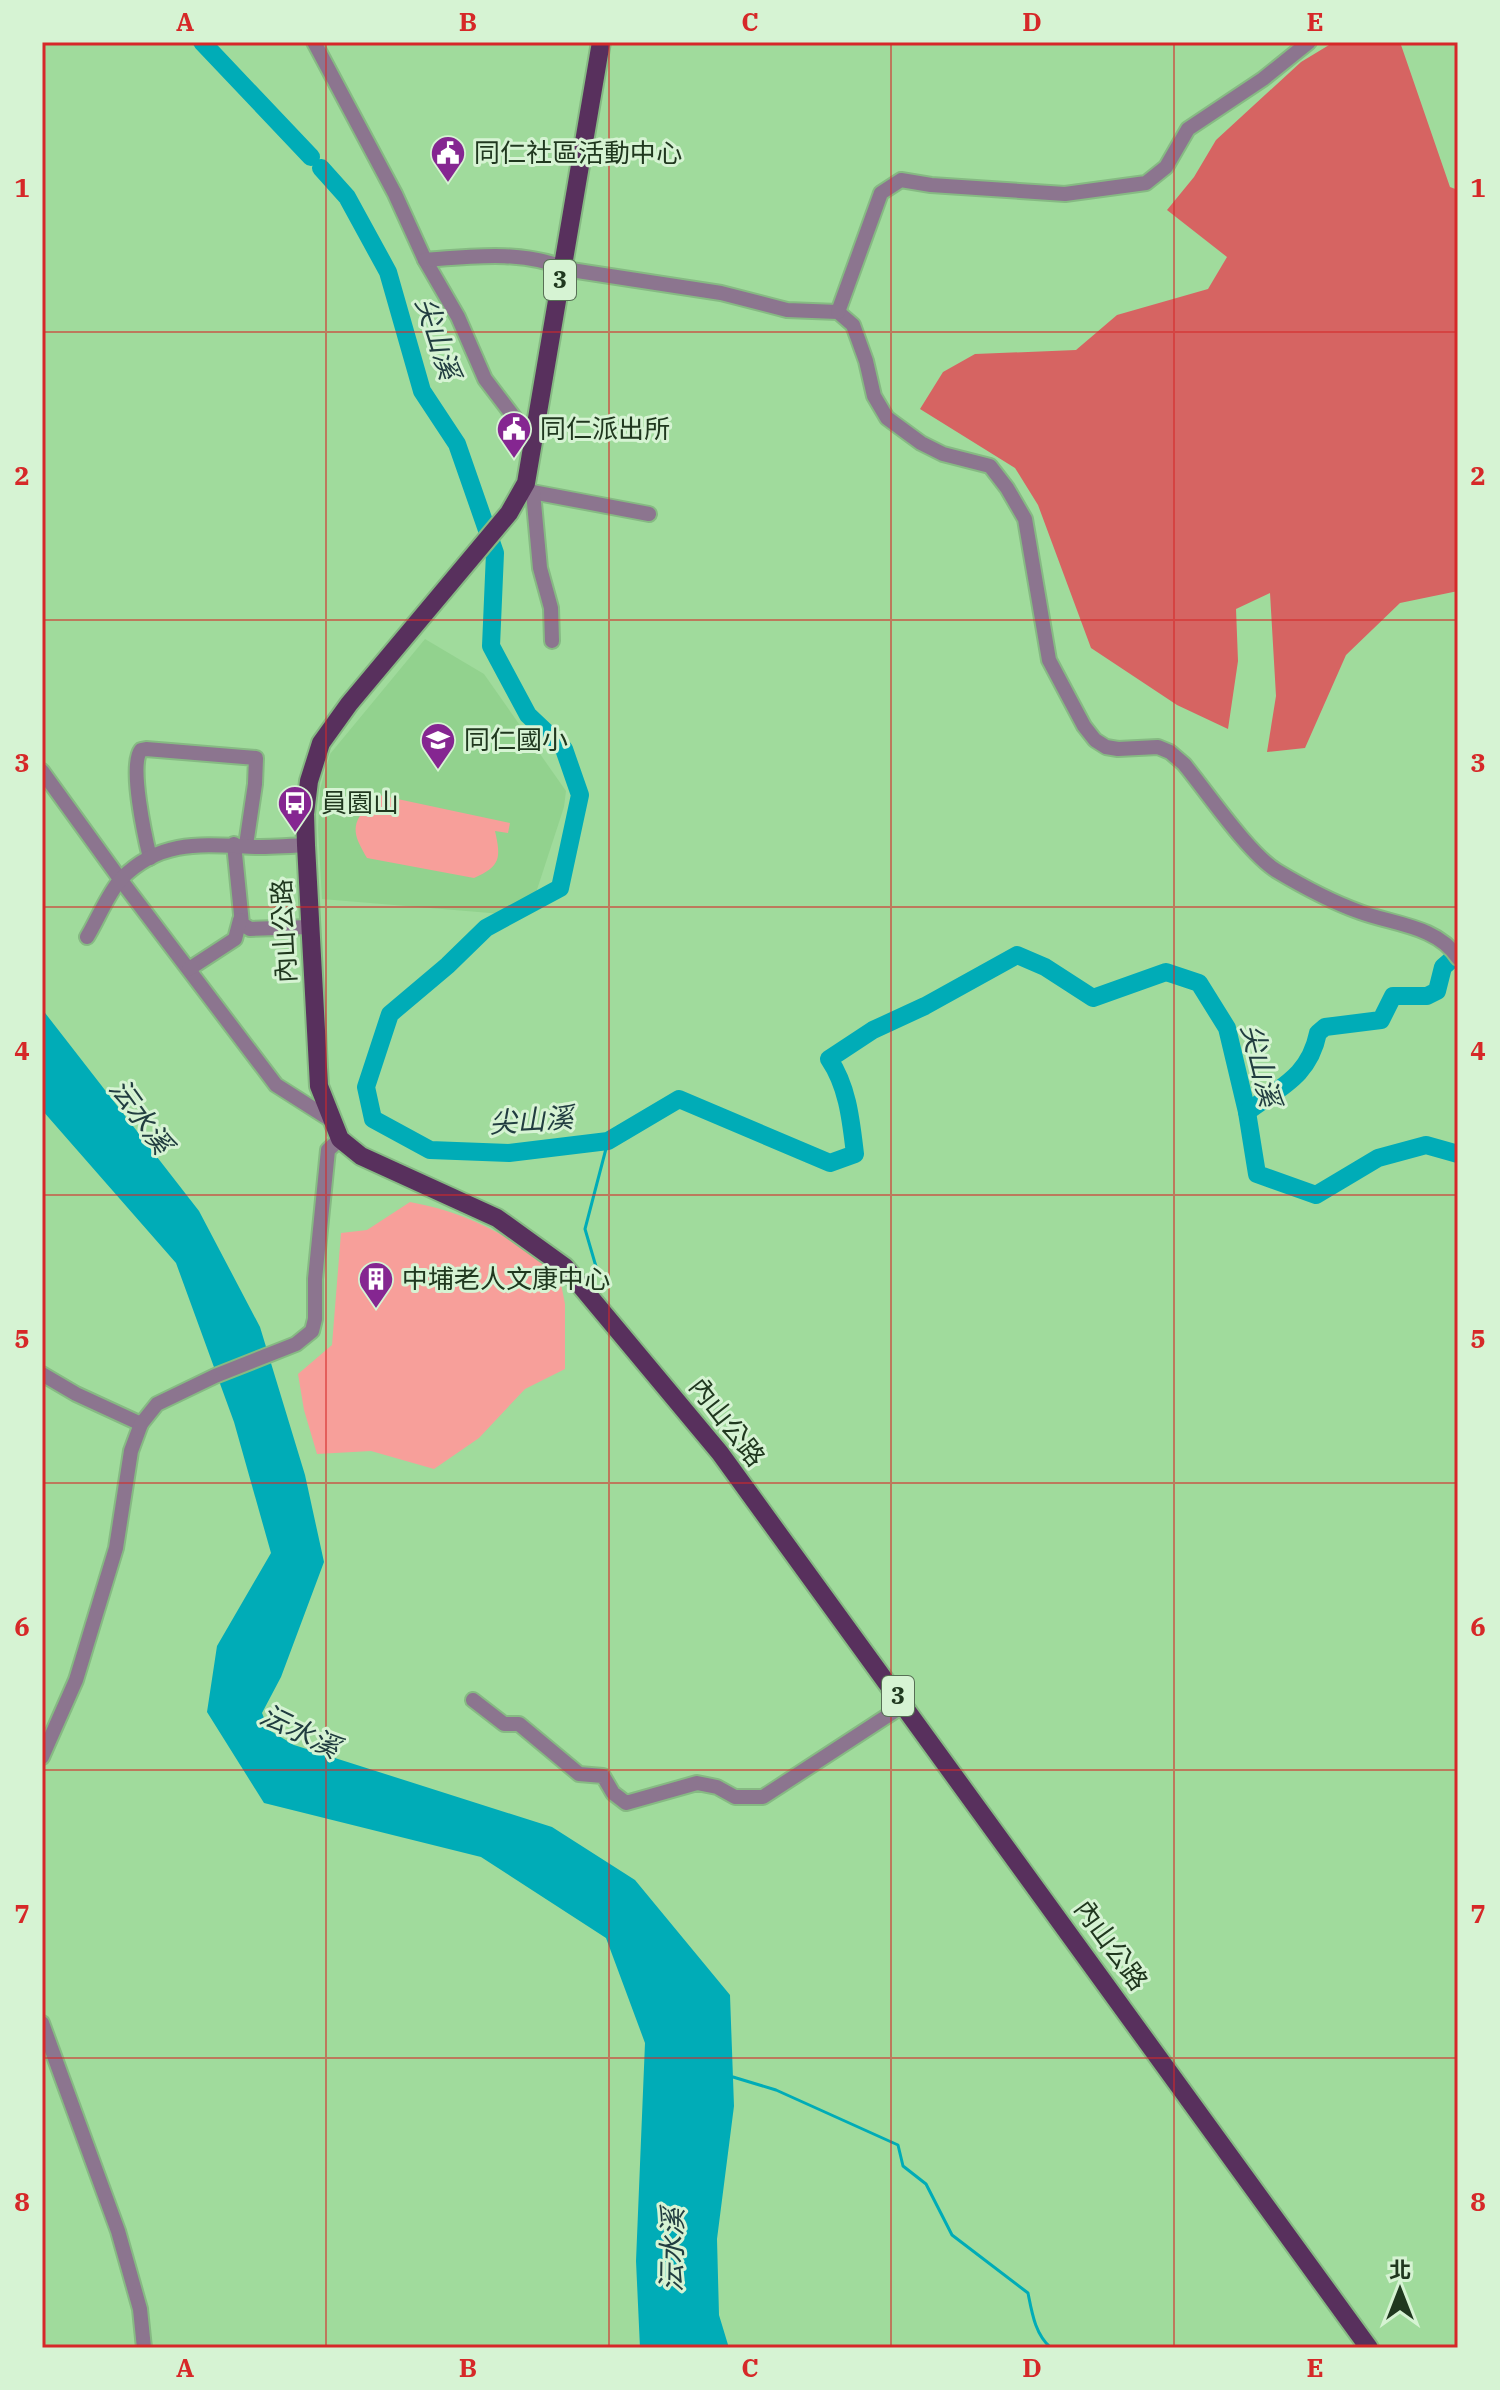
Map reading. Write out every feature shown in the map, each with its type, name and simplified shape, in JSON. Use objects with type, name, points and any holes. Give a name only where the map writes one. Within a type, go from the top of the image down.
[{"type":"main road","name":"3","points":[[528,491],[533,442],[601,42]]},
{"type":"main road","name":"內山公路","points":[[528,491],[349,704],[321,743],[309,781],[305,814],[306,845],[319,1086],[331,1120],[340,1139],[361,1156],[497,1218],[565,1267],[720,1453],[1369,2348]]},
{"type":"street","points":[[314,42],[395,194],[425,260],[458,317],[485,379],[533,442]]},
{"type":"street","points":[[838,312],[881,193],[901,180],[931,185],[1065,194],[1146,183],[1166,167],[1188,129],[1263,79],[1309,42]]},
{"type":"street","points":[[425,260],[512,254],[571,270],[721,293],[787,310],[838,312],[853,325],[874,396],[887,418],[932,449],[990,466],[1007,488],[1025,519],[1049,660],[1084,726],[1095,740],[1106,747],[1118,749],[1145,746],[1170,752],[1184,764],[1259,856],[1275,870],[1359,912],[1440,938],[1455,953]]},
{"type":"street","points":[[552,641],[551,608],[540,568],[528,491],[649,514]]},
{"type":"street","points":[[150,858],[141,818],[137,759],[141,750],[256,758],[255,784],[240,845],[240,920],[235,939],[189,969]]},
{"type":"street","points":[[42,771],[276,1085],[331,1120]]},
{"type":"street","points":[[87,937],[120,879],[150,858],[174,847],[306,845]]},
{"type":"street","points":[[240,920],[250,929],[310,927]]},
{"type":"street","points":[[42,1757],[76,1680],[116,1548],[131,1451],[141,1424],[157,1404],[215,1376],[296,1344],[312,1331],[328,1150],[340,1139]]},
{"type":"street","points":[[42,1374],[76,1394],[141,1424]]},
{"type":"street","points":[[473,1700],[504,1724],[519,1724],[579,1774],[603,1776],[613,1793],[626,1803],[697,1783],[717,1787],[735,1797],[763,1797],[904,1705]]},
{"type":"street","points":[[42,2023],[118,2231],[140,2309],[144,2348]]},
{"type":"shaded area","points":[[1334,42],[1400,42],[1450,187],[1458,190],[1458,591],[1400,603],[1346,655],[1305,748],[1267,752],[1276,696],[1270,593],[1236,609],[1238,661],[1228,729],[1177,705],[1091,648],[1038,505],[1015,468],[920,409],[943,372],[975,354],[1076,350],[1117,315],[1208,289],[1227,257],[1167,210],[1194,177],[1216,140],[1301,62]]},
{"type":"shaded area","name":"同仁國小","points":[[425,639],[484,674],[566,791],[564,807],[532,905],[502,914],[322,899],[318,829],[320,789],[330,754]]},
{"type":"shaded area","points":[[360,791],[510,823],[508,833],[495,831],[497,860],[490,869],[474,878],[367,858],[356,832],[358,820],[367,807],[356,804]]},
{"type":"shaded area","points":[[410,1202],[452,1213],[489,1228],[559,1274],[565,1304],[565,1369],[525,1389],[479,1438],[434,1469],[371,1451],[317,1454],[304,1410],[298,1374],[332,1345],[341,1233],[367,1230]]},
{"type":"water","name":"沄水溪","points":[[42,1009],[199,1211],[260,1327],[305,1475],[324,1562],[281,1677],[262,1713],[269,1730],[294,1745],[552,1827],[635,1880],[730,1995],[734,2106],[717,2239],[719,2315],[729,2348],[640,2348],[636,2261],[645,2043],[606,1938],[481,1857],[264,1803],[207,1712],[217,1646],[271,1553],[234,1422],[176,1263],[42,1110]]},
{"type":"waterway","name":"尖山溪","points":[[202,42],[311,157]]},
{"type":"waterway","name":"尖山溪","points":[[321,168],[347,197],[388,272],[422,391],[457,444],[495,553],[491,646],[528,715],[564,749],[580,795],[560,888],[486,928],[390,1014],[366,1087],[373,1119],[430,1150],[509,1153],[608,1141],[679,1099],[830,1163],[855,1154],[845,1093],[829,1059],[873,1030],[925,1006],[1017,955],[1045,967],[1093,998],[1166,972],[1199,983],[1227,1028],[1247,1112],[1257,1174],[1316,1195],[1378,1158],[1426,1145],[1458,1154]]},
{"type":"waterway","points":[[1247,1112],[1292,1080],[1308,1060],[1318,1033],[1325,1027],[1381,1020],[1393,996],[1427,996],[1437,991],[1443,967],[1458,954]]},
{"type":"waterway","points":[[597,1270],[585,1229],[608,1141]]},
{"type":"waterway","points":[[733,2077],[776,2090],[898,2145],[903,2166],[926,2184],[952,2235],[1028,2293],[1038,2330],[1051,2348]]},
{"type":"place","name":"同仁社區活動中心","points":[[448,184]]},
{"type":"place","name":"同仁派出所","points":[[514,460]]},
{"type":"place","name":"同仁國小","points":[[438,771]]},
{"type":"place","name":"員園山","points":[[295,834]]},
{"type":"place","name":"中埔老人文康中心","points":[[376,1310]]}]
